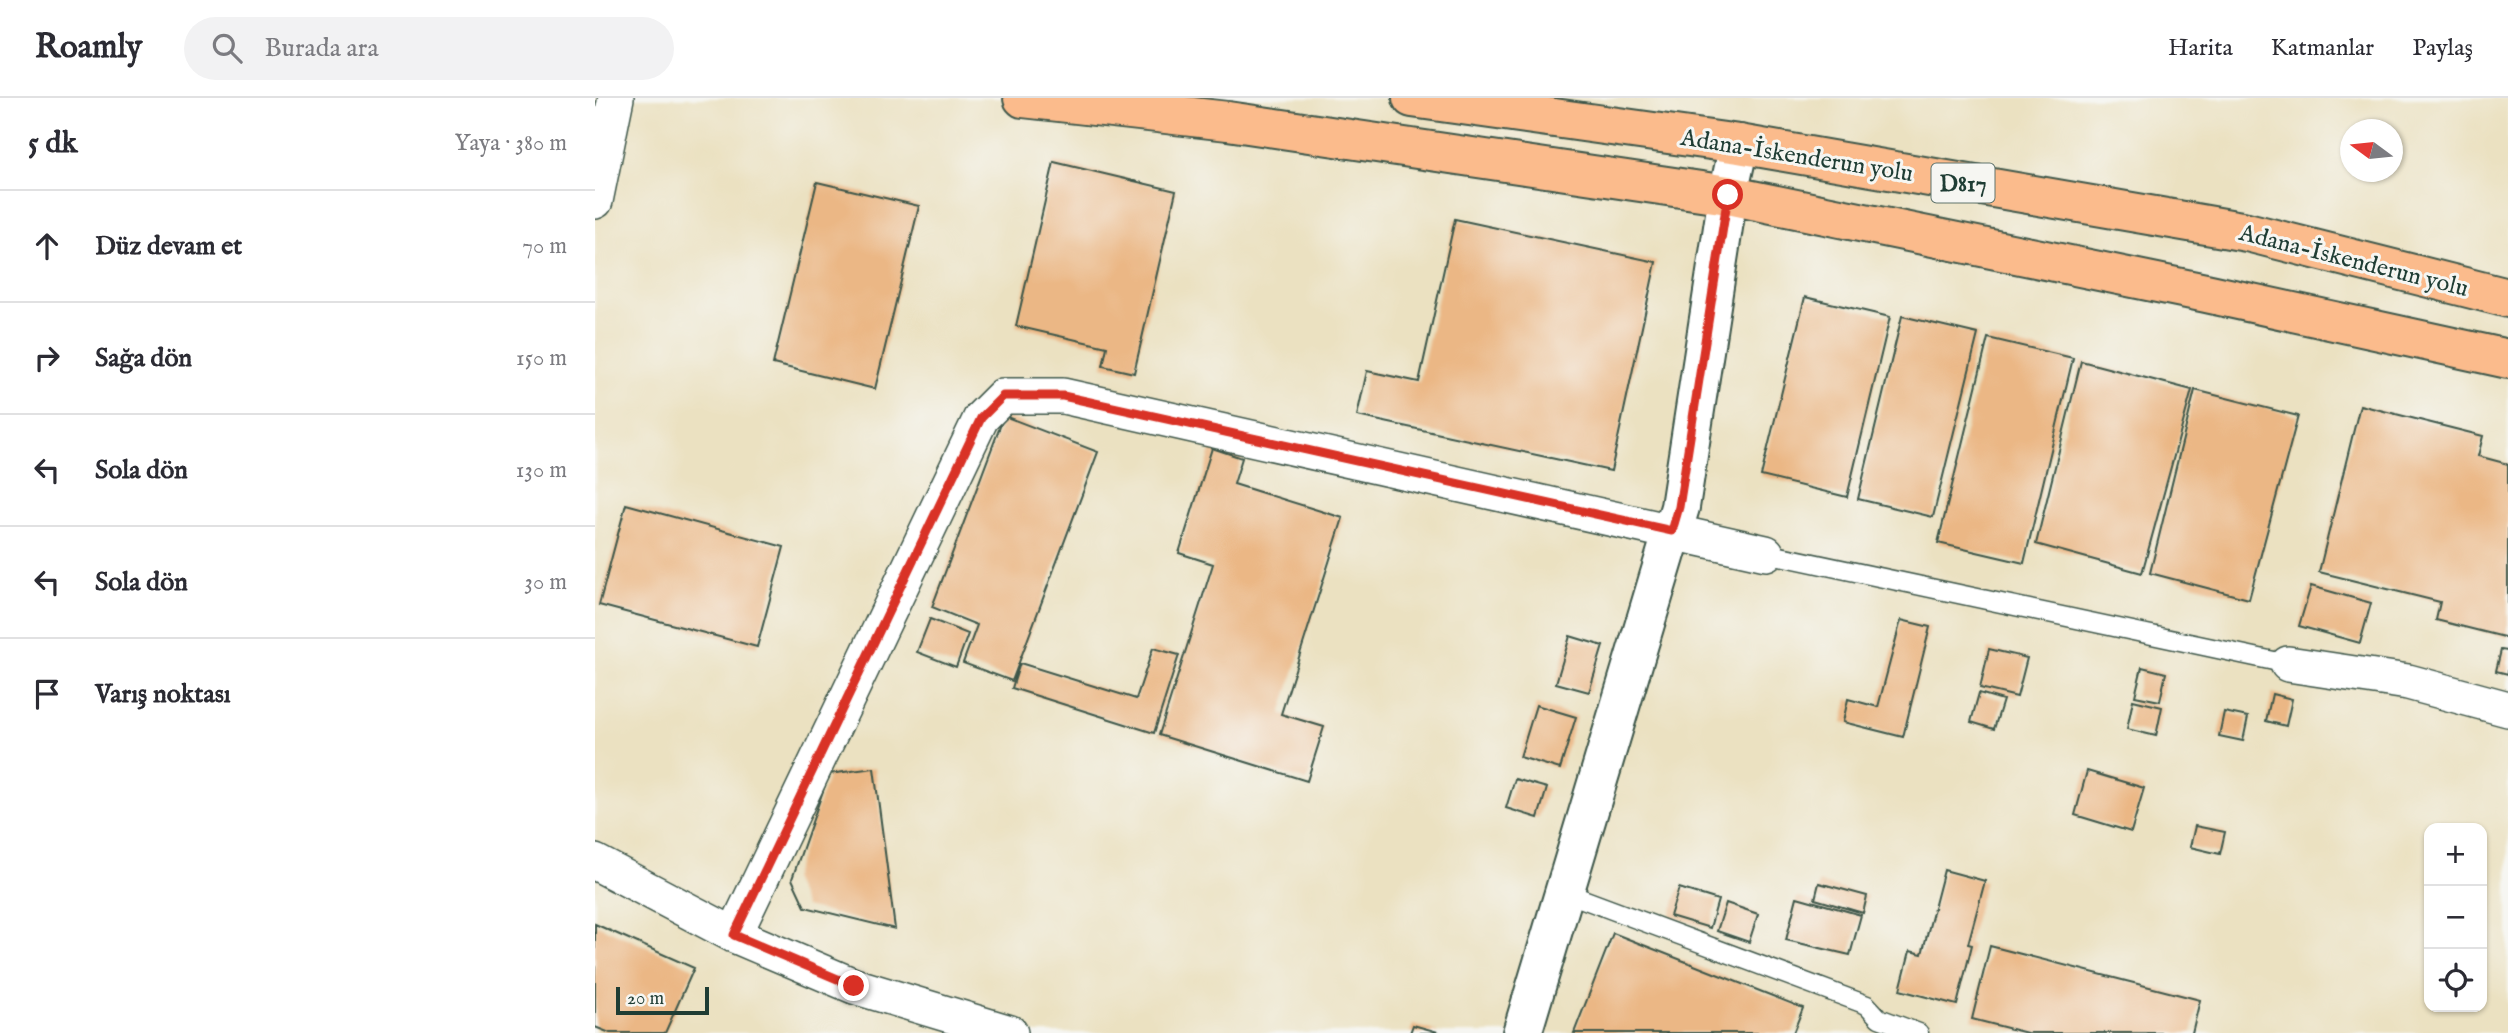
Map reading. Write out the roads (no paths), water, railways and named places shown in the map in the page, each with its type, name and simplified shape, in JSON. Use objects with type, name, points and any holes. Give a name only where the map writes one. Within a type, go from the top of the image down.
[{"type":"highway","name":"D817","points":[[1023,98],[1228,121],[1728,195],[2206,293],[2508,359]]},
{"type":"highway","name":"Adana-İskenderun yolu","points":[[1412,98],[1739,144],[2247,232],[2508,298]]},
{"type":"street","points":[[595,201],[615,98]]},
{"type":"street","points":[[1522,1033],[1679,507],[1728,195],[1739,144]]},
{"type":"street","points":[[734,935],[981,418],[1003,396],[1063,396],[1766,553]]},
{"type":"street","points":[[2288,664],[2407,682],[2508,709]]},
{"type":"street","points":[[595,862],[734,935],[854,986],[1010,1033]]},
{"type":"lane","points":[[1766,553],[2288,664]]},
{"type":"lane","points":[[1564,892],[1867,1005],[1879,1018],[1919,1033]]}]
